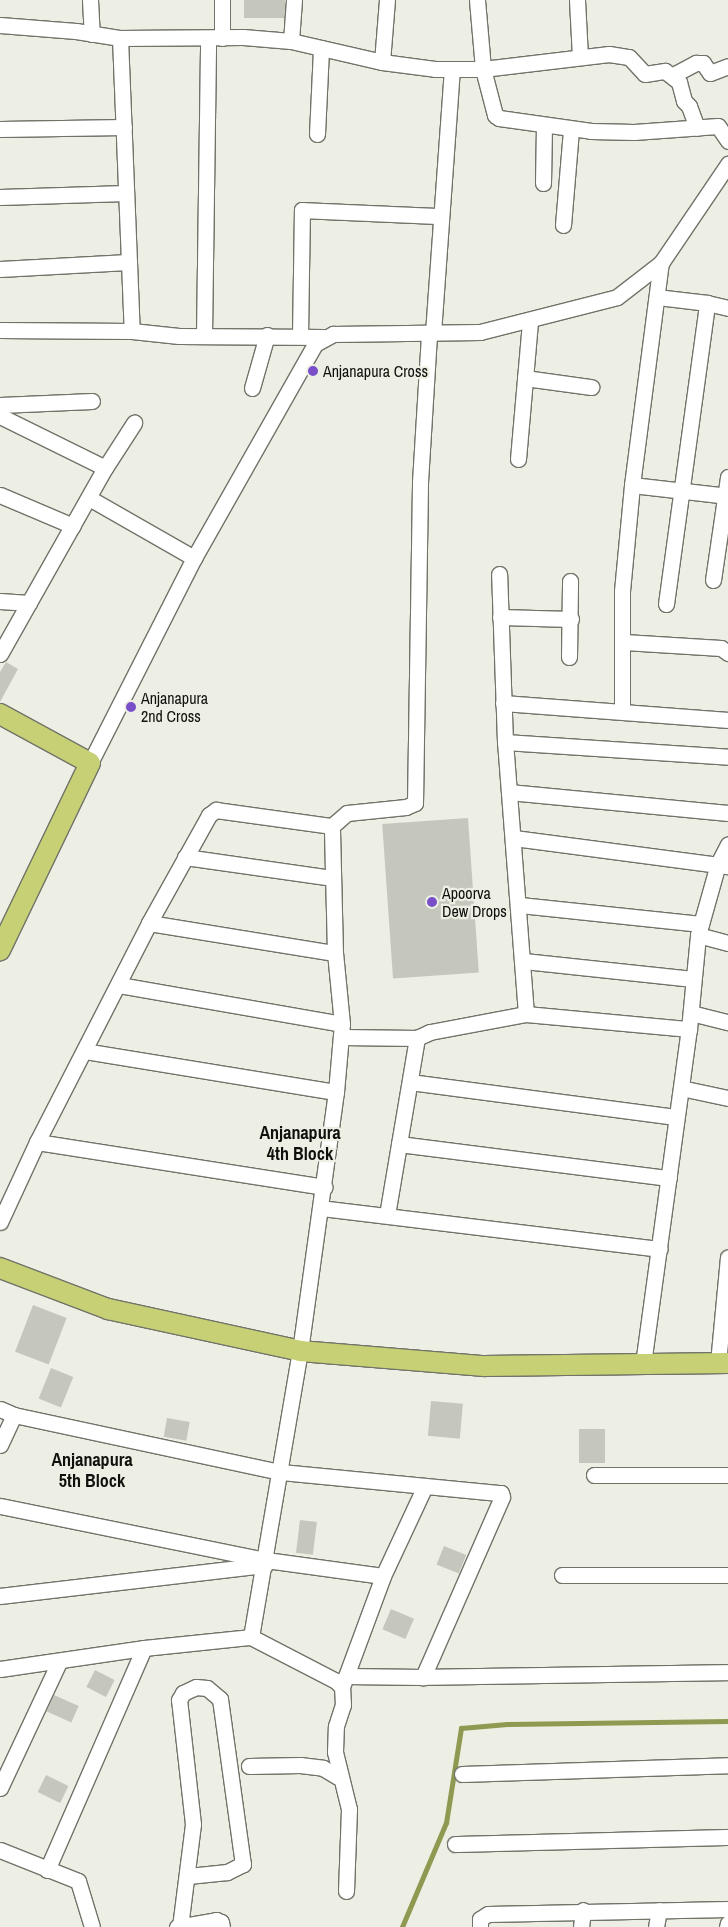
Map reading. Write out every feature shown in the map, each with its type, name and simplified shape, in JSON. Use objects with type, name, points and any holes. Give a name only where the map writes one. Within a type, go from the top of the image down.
[{"type":"main road","points":[[0,714],[90,763],[0,950]]},
{"type":"main road","points":[[0,1268],[108,1309],[300,1350],[484,1366],[723,1363]]},
{"type":"street","points":[[90,0],[92,34]]},
{"type":"street","points":[[204,335],[215,38],[222,0]]},
{"type":"street","points":[[290,41],[294,0]]},
{"type":"street","points":[[382,62],[387,0]]},
{"type":"street","points":[[477,0],[483,69],[495,115],[505,120],[571,129],[634,132],[697,128],[723,123],[728,141]]},
{"type":"street","points":[[578,0],[580,57]]},
{"type":"street","points":[[0,25],[120,38],[215,38],[290,41],[382,62],[452,70],[483,69],[609,54],[629,57],[645,74],[665,71],[673,75],[679,82],[697,128]]},
{"type":"street","points":[[120,38],[132,331]]},
{"type":"street","points":[[317,134],[321,48]]},
{"type":"street","points":[[673,75],[696,63],[703,63],[710,72],[728,66]]},
{"type":"street","points":[[0,1222],[37,1142],[119,985],[149,923],[209,814],[216,810],[332,826],[347,813],[406,807],[415,803],[420,482],[452,70]]},
{"type":"street","points":[[543,183],[544,125]]},
{"type":"street","points":[[0,129],[124,127]]},
{"type":"street","points":[[564,225],[571,129]]},
{"type":"street","points":[[0,330],[132,331],[158,335],[324,337],[480,332],[530,322],[617,297],[661,263],[728,164]]},
{"type":"street","points":[[0,197],[126,193]]},
{"type":"street","points":[[300,336],[302,210],[441,216]]},
{"type":"street","points":[[0,269],[128,262]]},
{"type":"street","points":[[622,710],[624,642],[622,591],[632,485],[661,263]]},
{"type":"street","points":[[657,297],[707,303],[728,308]]},
{"type":"street","points":[[666,604],[707,303]]},
{"type":"street","points":[[518,459],[530,322]]},
{"type":"street","points":[[252,388],[267,335]]},
{"type":"street","points":[[90,763],[194,558],[315,344],[324,337]]},
{"type":"street","points":[[525,378],[592,386]]},
{"type":"street","points":[[0,405],[92,402]]},
{"type":"street","points":[[0,416],[105,468]]},
{"type":"street","points":[[0,654],[105,468],[134,423]]},
{"type":"street","points":[[714,580],[728,476]]},
{"type":"street","points":[[632,485],[726,496]]},
{"type":"street","points":[[0,495],[73,526]]},
{"type":"street","points":[[89,498],[194,558]]},
{"type":"street","points":[[499,574],[505,742],[520,905],[526,1014]]},
{"type":"street","points":[[569,657],[570,581]]},
{"type":"street","points":[[0,601],[29,603]]},
{"type":"street","points":[[500,617],[571,619]]},
{"type":"street","points":[[624,642],[721,648],[728,653]]},
{"type":"street","points":[[503,703],[622,710],[728,720]]},
{"type":"street","points":[[505,742],[728,757]]},
{"type":"street","points":[[509,792],[728,813]]},
{"type":"street","points":[[252,1637],[300,1350],[336,1092],[342,1031],[335,952],[332,826]]},
{"type":"street","points":[[514,838],[723,865]]},
{"type":"street","points":[[643,1364],[670,1178],[700,929],[723,865],[728,844]]},
{"type":"street","points":[[185,857],[332,878]]},
{"type":"street","points":[[520,905],[700,929],[728,943]]},
{"type":"street","points":[[149,923],[335,952]]},
{"type":"street","points":[[524,961],[693,979]]},
{"type":"street","points":[[119,985],[342,1031],[417,1038],[430,1032],[526,1014],[689,1029]]},
{"type":"street","points":[[691,1013],[728,1022]]},
{"type":"street","points":[[387,1215],[417,1038]]},
{"type":"street","points":[[85,1051],[336,1092]]},
{"type":"street","points":[[410,1082],[676,1117]]},
{"type":"street","points":[[681,1088],[728,1098]]},
{"type":"street","points":[[37,1142],[324,1188]]},
{"type":"street","points":[[399,1144],[670,1178]]},
{"type":"street","points":[[321,1208],[660,1249]]},
{"type":"street","points":[[723,1363],[728,1257]]},
{"type":"street","points":[[0,1445],[7,1412],[281,1472],[501,1493],[502,1497],[423,1677]]},
{"type":"street","points":[[594,1475],[728,1475]]},
{"type":"street","points":[[338,1777],[335,1752],[336,1726],[343,1705],[344,1681],[384,1576],[425,1486]]},
{"type":"street","points":[[0,1506],[266,1562],[384,1576]]},
{"type":"street","points":[[0,1596],[266,1562]]},
{"type":"street","points":[[562,1575],[728,1575]]},
{"type":"street","points":[[0,1669],[59,1662],[144,1648],[252,1637],[336,1681],[423,1677],[728,1672]]},
{"type":"street","points":[[47,1870],[144,1648]]},
{"type":"street","points":[[0,1788],[59,1662]]},
{"type":"street","points":[[188,1876],[228,1872],[243,1864],[220,1699],[208,1688],[196,1686],[183,1693],[179,1700],[193,1824],[188,1876],[179,1927],[216,1920],[221,1922],[222,1927]]},
{"type":"street","points":[[248,1766],[300,1765],[323,1768],[338,1777],[346,1789],[349,1809],[346,1891]]},
{"type":"street","points":[[462,1774],[728,1765]]},
{"type":"street","points":[[455,1844],[728,1837]]},
{"type":"street","points":[[0,1850],[78,1882],[92,1927]]},
{"type":"street","points":[[480,1927],[480,1919],[488,1914],[583,1910],[728,1909]]},
{"type":"street","points":[[581,1927],[583,1910]]},
{"type":"street","points":[[656,1927],[659,1910]]},
{"type":"street","points":[[727,1927],[728,1922]]},
{"type":"building","points":[[244,0],[285,0],[285,18],[244,18]]},
{"type":"building","points":[[6,662],[18,669],[0,702],[0,672]]},
{"type":"building","name":"Apoorva Dew Drops","points":[[468,818],[479,973],[393,979],[382,824]]},
{"type":"building","points":[[33,1305],[67,1318],[49,1365],[15,1352]]},
{"type":"building","points":[[51,1368],[73,1377],[61,1408],[39,1399]]},
{"type":"building","points":[[431,1401],[463,1404],[460,1439],[428,1436]]},
{"type":"building","points":[[167,1418],[190,1422],[186,1441],[164,1437]]},
{"type":"building","points":[[579,1429],[605,1429],[605,1463],[579,1463]]},
{"type":"building","points":[[300,1520],[317,1522],[313,1555],[296,1553]]},
{"type":"building","points":[[444,1546],[466,1555],[459,1574],[437,1565]]},
{"type":"building","points":[[391,1609],[414,1619],[405,1639],[382,1629]]},
{"type":"building","points":[[95,1670],[115,1680],[106,1697],[86,1687]]},
{"type":"building","points":[[54,1695],[79,1706],[71,1722],[47,1711]]},
{"type":"building","points":[[46,1775],[68,1786],[60,1803],[38,1792]]},
{"type":"waterway","points":[[402,1927],[446,1823],[461,1728],[507,1724],[728,1721]]},
{"type":"place","name":"Anjanapura Cross","points":[[313,371]]},
{"type":"place","name":"Anjanapura 2nd Cross","points":[[131,707]]},
{"type":"place","name":"Apoorva Dew Drops","points":[[432,902]]},
{"type":"district","name":"Anjanapura 4th Block","points":[[300,1144]]},
{"type":"district","name":"Anjanapura 5th Block","points":[[92,1471]]}]
